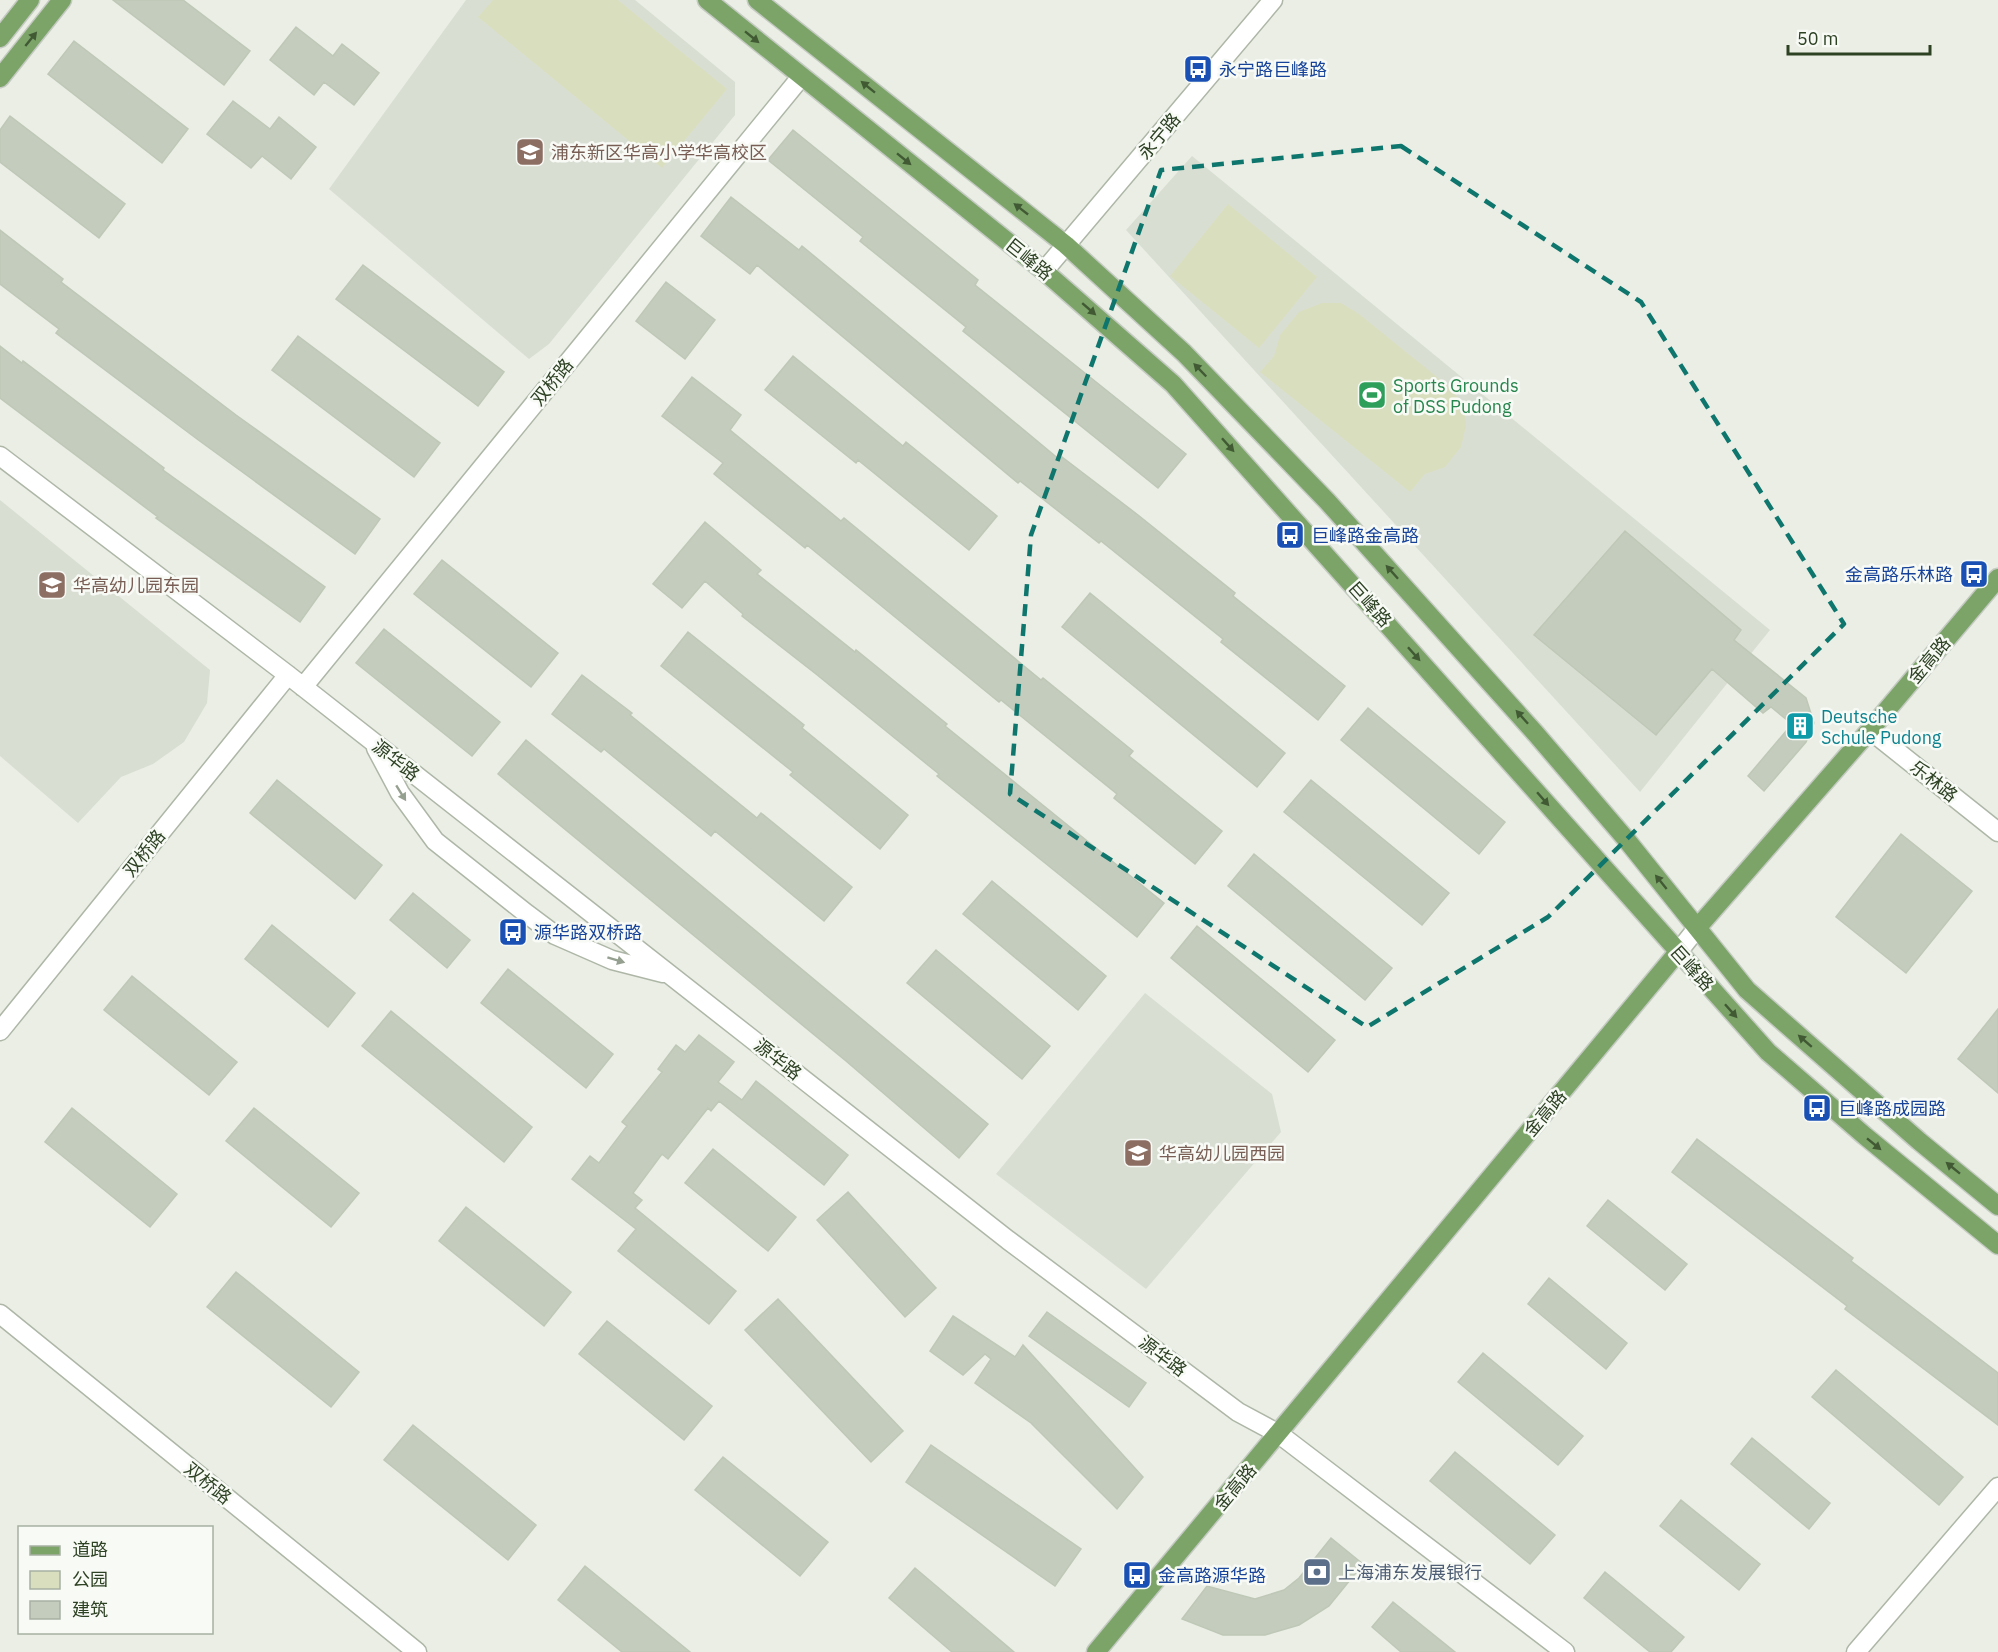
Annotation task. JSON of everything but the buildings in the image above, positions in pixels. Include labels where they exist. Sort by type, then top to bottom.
[{"type":"main road","points":[[0,38],[30,0]]},
{"type":"main road","points":[[0,78],[62,0]]},
{"type":"main road","name":"巨峰路","points":[[707,0],[1044,271],[1173,384],[1768,1052],[1865,1136],[1998,1245]]},
{"type":"main road","name":"巨峰路","points":[[757,0],[1066,245],[1184,353],[1327,501],[1536,734],[1626,838],[1747,990],[1919,1141],[1998,1206]]},
{"type":"main road","name":"金高路","points":[[1698,927],[1870,730],[1998,578]]},
{"type":"main road","name":"金高路","points":[[1096,1652],[1678,952]]},
{"type":"street","name":"永宁路","points":[[1044,271],[1273,0]]},
{"type":"street","name":"双桥路","points":[[303,687],[801,77]]},
{"type":"street","name":"源华路","points":[[0,456],[373,741],[1008,1240],[1238,1412],[1279,1434],[1564,1652]]},
{"type":"street","name":"双桥路","points":[[0,1031],[288,675]]},
{"type":"street","name":"乐林路","points":[[1870,730],[1998,832]]},
{"type":"street","points":[[373,741],[400,793],[435,841],[527,914],[555,935],[612,960],[670,974]]},
{"type":"street","name":"金高路","points":[[1678,952],[1698,927]]},
{"type":"street","name":"双桥路","points":[[0,1314],[417,1652]]},
{"type":"street","points":[[1856,1652],[1998,1487]]},
{"type":"highlighted area","points":[[1401,146],[1641,302],[1844,624],[1548,917],[1367,1027],[1010,794],[1031,535],[1161,170]]},
{"type":"shaded area","name":"浦东新区华高小学华高校区","points":[[466,0],[635,0],[735,82],[735,115],[549,344],[529,359],[329,189]]},
{"type":"shaded area","points":[[1192,156],[1770,630],[1640,792],[1126,230]]},
{"type":"shaded area","name":"华高幼儿园东园","points":[[0,500],[210,670],[207,703],[184,742],[153,764],[121,777],[78,823],[0,756]]},
{"type":"shaded area","name":"华高幼儿园西园","points":[[1145,993],[1272,1094],[1281,1132],[1146,1289],[996,1174]]},
{"type":"green space","points":[[493,0],[618,0],[727,89],[662,168],[478,17]]},
{"type":"green space","points":[[1228,204],[1317,277],[1259,348],[1170,276]]},
{"type":"green space","name":"Sports Grounds of DSS Pudong","points":[[1322,303],[1341,303],[1359,314],[1447,385],[1464,405],[1466,426],[1461,447],[1445,467],[1425,474],[1410,492],[1260,372],[1274,356],[1280,335],[1299,312]]},
{"type":"place","name":"永宁路巨峰路","points":[[1198,69]]},
{"type":"place","name":"浦东新区华高小学华高校区","points":[[530,152]]},
{"type":"place","name":"Sports Grounds of DSS Pudong","points":[[1372,395]]},
{"type":"place","name":"巨峰路金高路","points":[[1290,535]]},
{"type":"place","name":"金高路乐林路","points":[[1974,574]]},
{"type":"place","name":"华高幼儿园东园","points":[[52,585]]},
{"type":"place","name":"Deutsche Schule Pudong","points":[[1800,726]]},
{"type":"place","name":"源华路双桥路","points":[[513,932]]},
{"type":"place","name":"巨峰路成园路","points":[[1817,1108]]},
{"type":"place","name":"华高幼儿园西园","points":[[1138,1153]]},
{"type":"place","name":"上海浦东发展银行","points":[[1317,1572]]},
{"type":"place","name":"金高路源华路","points":[[1137,1575]]}]
